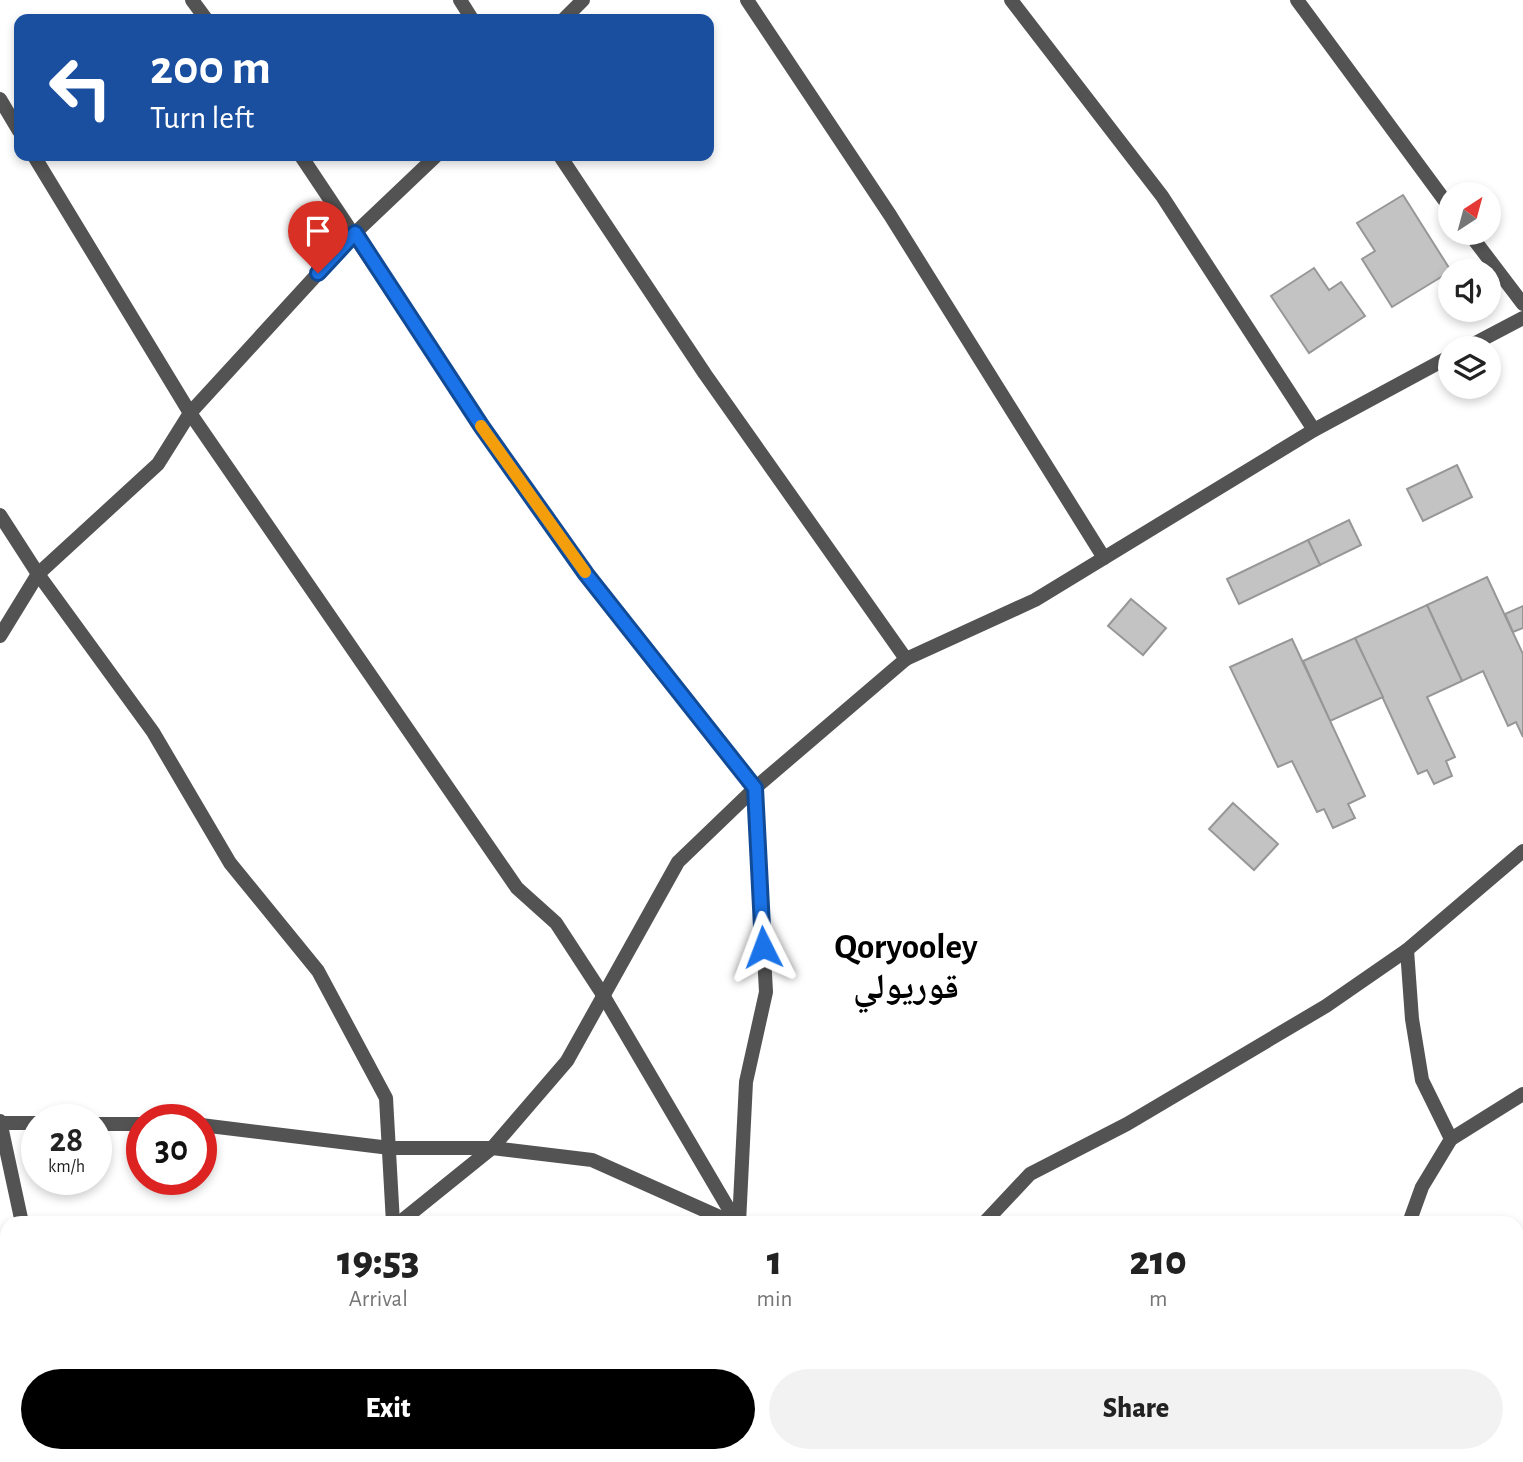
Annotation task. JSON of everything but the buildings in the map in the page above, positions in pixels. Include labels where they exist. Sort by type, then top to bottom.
[{"type":"street","points":[[569,14],[583,0]]},
{"type":"street","points":[[747,0],[890,215],[1104,558]]},
{"type":"street","points":[[1011,0],[1162,196],[1314,430]]},
{"type":"street","points":[[1297,0],[1438,191]]},
{"type":"street","points":[[0,99],[14,123]]},
{"type":"street","points":[[37,161],[190,413],[517,888],[556,923],[603,995],[733,1216]]},
{"type":"street","points":[[305,161],[482,427],[586,574],[755,788],[765,992],[746,1082],[737,1216]]},
{"type":"street","points":[[0,636],[38,574],[158,464],[190,413],[355,233],[431,161]]},
{"type":"street","points":[[563,161],[705,374],[906,659]]},
{"type":"street","points":[[1478,245],[1523,304]]},
{"type":"street","points":[[1489,336],[1523,318]]},
{"type":"street","points":[[408,1216],[492,1148],[567,1060],[678,862],[755,788],[906,659],[1035,600],[1314,430],[1438,363]]},
{"type":"street","points":[[0,515],[38,574],[153,732],[230,863],[318,971],[386,1098],[393,1216]]},
{"type":"street","points":[[991,1216],[1030,1174],[1127,1124],[1326,1006],[1407,950],[1523,851]]},
{"type":"street","points":[[1407,950],[1412,1019],[1423,1080],[1451,1139]]},
{"type":"street","points":[[1412,1216],[1422,1187],[1451,1139],[1523,1094]]},
{"type":"street","points":[[20,1216],[0,1122],[21,1123]]},
{"type":"street","points":[[217,1127],[390,1148],[492,1148],[592,1160],[721,1216]]},
{"type":"slow traffic","points":[[481,426],[585,572]]},
{"type":"district","name":"Qoryooley قوريولي","points":[[906,966]]},
{"type":"route","points":[[318,273],[355,233],[482,427],[586,574],[755,788],[763,947]]}]
